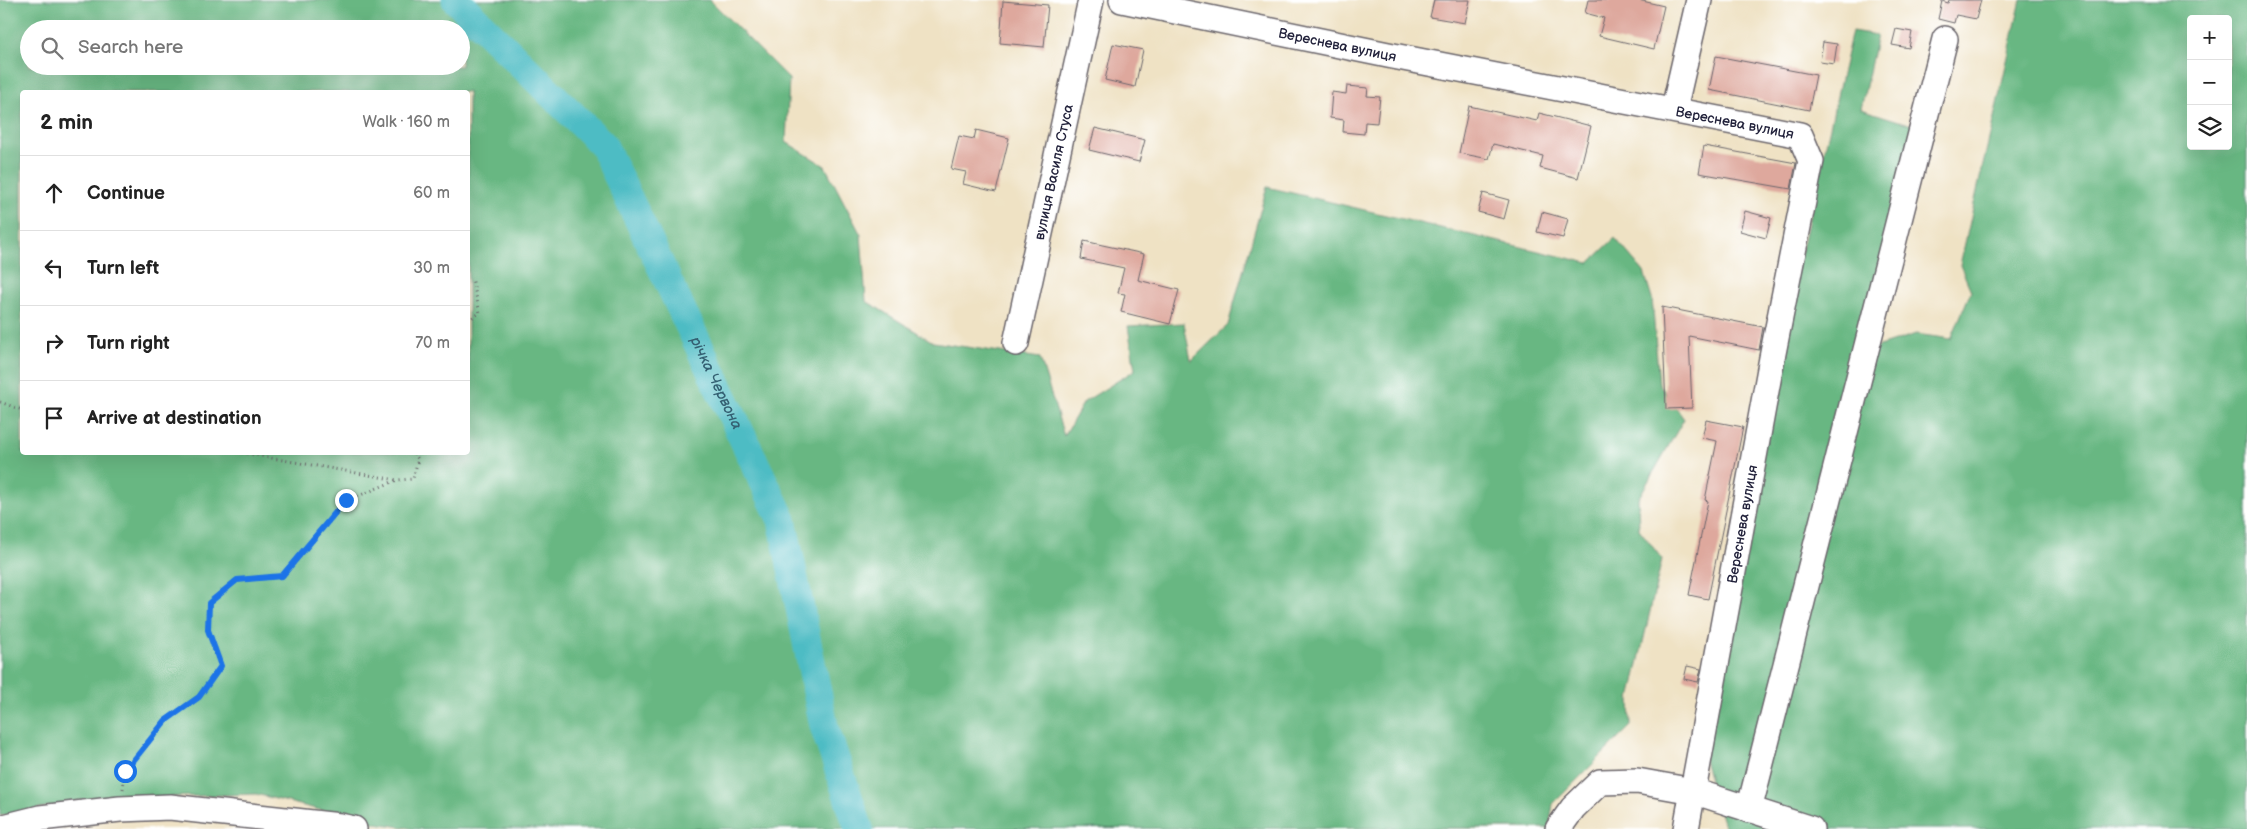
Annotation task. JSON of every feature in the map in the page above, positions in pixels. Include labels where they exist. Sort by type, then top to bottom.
[{"type":"street","name":"вулиця Василя Стуса","points":[[1016,343],[1090,0]]},
{"type":"street","name":"Вереснева вулиця","points":[[1122,0],[1388,55],[1674,109],[1800,135],[1812,161],[1772,358],[1686,829]]},
{"type":"street","points":[[1674,109],[1699,0]]},
{"type":"street","points":[[1750,810],[1945,39]]},
{"type":"street","points":[[1558,829],[1573,808],[1600,782],[1637,781],[1694,791],[1811,829]]},
{"type":"street","points":[[0,828],[40,818],[120,809],[170,807],[354,829]]},
{"type":"path","points":[[470,319],[480,313],[472,278]]},
{"type":"path","points":[[0,402],[20,409]]},
{"type":"path","points":[[254,455],[397,480],[412,479],[418,459],[416,455]]},
{"type":"path","points":[[120,809],[125,771],[165,721],[199,697],[221,666],[208,630],[209,603],[237,580],[282,576],[346,500],[397,480]]},
{"type":"green space","points":[[0,0],[710,0],[789,79],[786,142],[825,166],[861,235],[866,301],[933,342],[1040,358],[1064,436],[1084,402],[1135,370],[1128,326],[1184,323],[1191,361],[1228,325],[1267,187],[1589,263],[1615,238],[1644,272],[1652,298],[1659,384],[1684,419],[1638,499],[1639,529],[1662,559],[1630,699],[1631,726],[1553,804],[1549,828],[416,829],[368,822],[256,794],[82,800],[0,816]]},
{"type":"green space","points":[[2021,0],[2247,0],[2247,829],[1725,829],[1703,757],[1727,576],[1852,31],[1877,35],[1861,109],[1921,128],[1864,351],[1916,334],[1951,339],[1971,291],[1960,265]]},
{"type":"building","points":[[1434,0],[1470,0],[1465,23],[1430,17]]},
{"type":"building","points":[[1588,0],[1638,0],[1664,6],[1654,49],[1599,36],[1604,18],[1585,13]]},
{"type":"building","points":[[1949,0],[1981,0],[1976,19],[1956,15],[1954,23],[1938,19],[1942,1],[1948,3]]},
{"type":"building","points":[[1003,1],[1048,5],[1044,47],[1000,43]]},
{"type":"building","points":[[1896,29],[1912,32],[1909,48],[1892,45]]},
{"type":"building","points":[[1823,42],[1837,44],[1834,64],[1820,62]]},
{"type":"building","points":[[1113,44],[1143,50],[1135,87],[1105,80]]},
{"type":"building","points":[[1716,56],[1816,75],[1809,110],[1709,90]]},
{"type":"building","points":[[1347,86],[1368,88],[1367,96],[1380,97],[1377,123],[1365,122],[1364,134],[1343,132],[1344,120],[1330,118],[1332,92],[1346,94]]},
{"type":"building","points":[[1469,106],[1537,121],[1539,113],[1591,126],[1578,178],[1540,168],[1543,156],[1493,144],[1489,159],[1459,153]]},
{"type":"building","points":[[1095,128],[1145,140],[1139,162],[1089,150]]},
{"type":"building","points":[[976,130],[1009,138],[996,192],[963,184],[966,172],[951,169],[959,136],[974,139]]},
{"type":"building","points":[[1704,146],[1796,163],[1791,189],[1699,173]]},
{"type":"building","points":[[1483,193],[1509,200],[1504,219],[1478,212]]},
{"type":"building","points":[[1745,211],[1771,218],[1766,238],[1740,231]]},
{"type":"building","points":[[1542,212],[1568,219],[1563,238],[1537,232]]},
{"type":"building","points":[[1084,241],[1144,254],[1138,280],[1179,290],[1170,324],[1121,312],[1125,294],[1118,293],[1124,268],[1081,259]]},
{"type":"building","points":[[1662,307],[1763,327],[1759,350],[1689,336],[1692,408],[1666,409]]},
{"type":"building","points":[[1706,420],[1743,427],[1708,599],[1689,595],[1708,501],[1705,500],[1717,441],[1702,438]]},
{"type":"building","points":[[1687,666],[1701,669],[1698,682],[1684,679]]},
{"type":"waterway","name":"річка Червона","points":[[456,0],[603,145],[782,520],[824,726],[859,829]]},
{"type":"route","points":[[125,771],[165,721],[199,697],[221,666],[208,630],[209,603],[237,580],[282,576],[346,500]]}]
